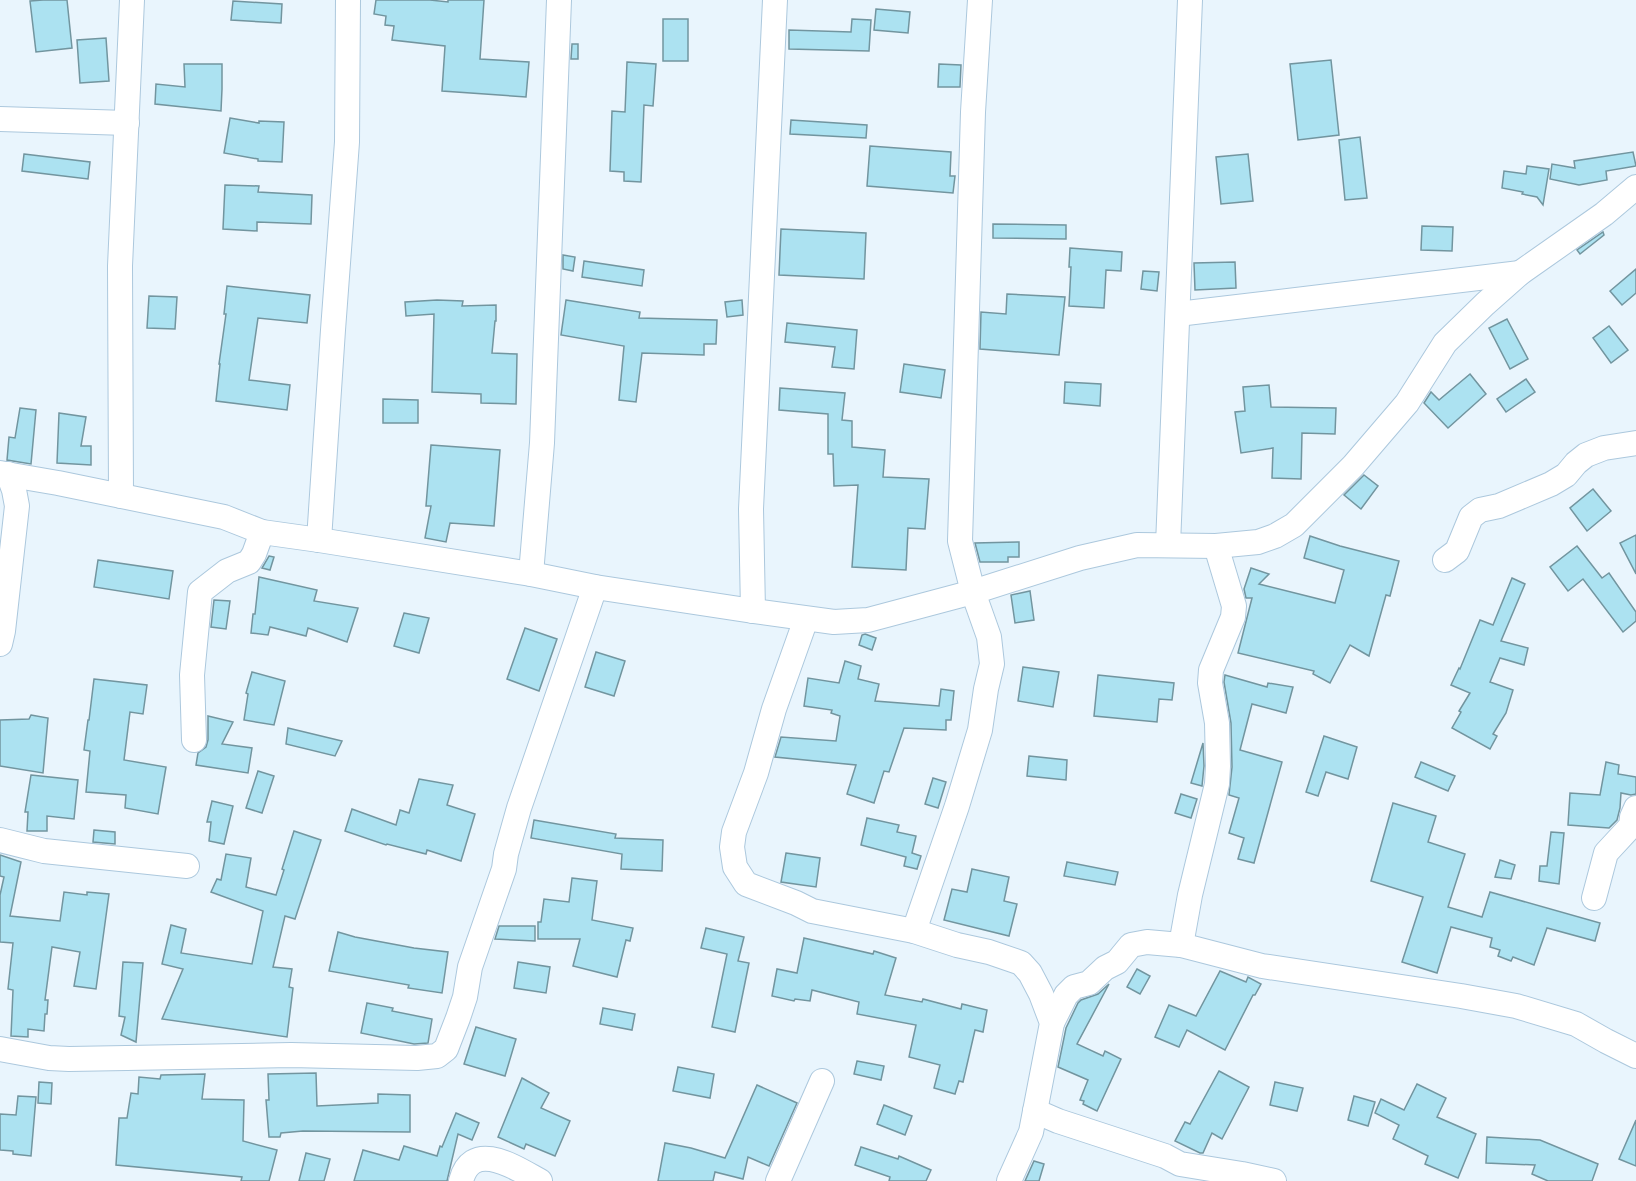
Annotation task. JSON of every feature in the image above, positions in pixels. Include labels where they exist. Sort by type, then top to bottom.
[{"type":"street","points":[[121,496],[120,266],[132,0]]},
{"type":"street","points":[[319,540],[347,142],[348,0]]},
{"type":"street","points":[[531,574],[542,443],[559,0]]},
{"type":"street","points":[[753,611],[751,509],[775,0]]},
{"type":"street","points":[[914,931],[957,806],[980,730],[992,664],[989,637],[973,592],[960,541],[973,112],[980,0]]},
{"type":"street","points":[[1168,545],[1190,0]]},
{"type":"street","points":[[0,119],[127,123]]},
{"type":"street","points":[[4,474],[224,517],[262,532],[806,619],[834,622],[868,620],[973,592],[1080,558],[1137,545],[1216,546],[1258,542],[1275,536],[1294,525],[1353,466],[1407,403],[1445,343],[1485,304],[1520,273],[1604,214],[1636,187]]},
{"type":"street","points":[[1178,314],[1520,273]]},
{"type":"street","points":[[1445,560],[1457,551],[1471,517],[1480,510],[1499,506],[1551,484],[1566,475],[1576,462],[1586,455],[1604,448],[1636,443]]},
{"type":"street","points":[[0,644],[17,506],[15,490],[4,474]]},
{"type":"street","points":[[194,740],[192,675],[200,592],[227,571],[249,562],[262,532]]},
{"type":"street","points":[[1181,945],[1190,895],[1217,784],[1217,723],[1210,683],[1211,670],[1233,617],[1234,606],[1216,546]]},
{"type":"street","points":[[0,1049],[49,1058],[69,1059],[291,1055],[417,1058],[437,1056],[446,1048],[458,1018],[465,997],[470,967],[504,869],[519,808],[595,587]]},
{"type":"street","points":[[806,619],[774,710],[756,773],[734,832],[732,847],[735,867],[746,884],[812,910],[914,931],[1021,963],[1030,973],[1041,994],[1052,1023]]},
{"type":"street","points":[[1594,898],[1606,853],[1631,826],[1636,808]]},
{"type":"street","points":[[0,840],[44,851],[187,866]]},
{"type":"street","points":[[1009,1181],[1031,1132],[1052,1023],[1066,995],[1074,987],[1089,983],[1117,962],[1131,945],[1147,942],[1181,945],[1262,966],[1516,1006],[1576,1024],[1636,1056]]},
{"type":"street","points":[[778,1181],[822,1081]]},
{"type":"street","points":[[1035,1110],[1165,1156],[1180,1164],[1274,1181]]},
{"type":"street","points":[[461,1181],[464,1170],[473,1160],[490,1158],[507,1163],[540,1181]]},
{"type":"building","points":[[67,0],[72,48],[36,52],[30,1]]},
{"type":"building","points":[[376,0],[448,2],[448,0],[484,0],[480,59],[529,62],[526,97],[442,91],[445,46],[392,40],[394,26],[385,25],[386,16],[374,14]]},
{"type":"building","points":[[233,1],[282,4],[281,23],[231,20]]},
{"type":"building","points":[[876,9],[910,12],[908,33],[874,30]]},
{"type":"building","points":[[663,19],[688,19],[688,61],[663,61]]},
{"type":"building","points":[[852,19],[871,20],[869,51],[789,49],[789,30],[851,32]]},
{"type":"building","points":[[106,38],[109,81],[80,83],[77,40]]},
{"type":"building","points":[[572,44],[578,44],[578,59],[571,59]]},
{"type":"building","points":[[1331,60],[1339,135],[1298,140],[1290,64]]},
{"type":"building","points":[[627,62],[656,64],[653,106],[644,105],[641,182],[624,181],[624,172],[610,171],[612,111],[625,112]]},
{"type":"building","points":[[184,64],[222,64],[221,111],[155,104],[156,84],[185,87]]},
{"type":"building","points":[[939,64],[961,65],[960,87],[938,87]]},
{"type":"building","points":[[230,118],[259,123],[259,121],[284,122],[282,162],[258,161],[258,159],[224,153]]},
{"type":"building","points":[[791,120],[867,125],[866,138],[790,134]]},
{"type":"building","points":[[1360,137],[1367,198],[1345,200],[1339,140]]},
{"type":"building","points":[[870,146],[951,152],[950,176],[955,176],[953,193],[867,186]]},
{"type":"building","points":[[1633,152],[1636,166],[1606,171],[1607,180],[1579,185],[1550,179],[1552,164],[1575,168],[1574,161]]},
{"type":"building","points":[[24,154],[90,162],[88,179],[22,171]]},
{"type":"building","points":[[1248,154],[1253,201],[1221,204],[1216,157]]},
{"type":"building","points":[[1527,166],[1549,169],[1543,205],[1537,197],[1502,188],[1504,171],[1526,174]]},
{"type":"building","points":[[225,185],[259,186],[258,192],[312,195],[311,224],[257,222],[257,231],[223,229]]},
{"type":"building","points":[[993,224],[1066,225],[1066,239],[993,238]]},
{"type":"building","points":[[1422,226],[1453,227],[1452,251],[1421,250]]},
{"type":"building","points":[[781,229],[866,233],[864,279],[779,275]]},
{"type":"building","points":[[1603,232],[1604,235],[1580,254],[1577,250]]},
{"type":"building","points":[[1070,248],[1122,252],[1121,271],[1106,270],[1104,308],[1069,306]]},
{"type":"building","points":[[563,255],[575,257],[573,271],[563,269]]},
{"type":"building","points":[[584,261],[644,270],[642,286],[582,277]]},
{"type":"building","points":[[1235,262],[1236,288],[1195,290],[1194,263]]},
{"type":"building","points":[[1636,269],[1636,293],[1622,305],[1610,291]]},
{"type":"building","points":[[1143,271],[1159,272],[1157,291],[1141,289]]},
{"type":"building","points":[[227,286],[310,295],[307,323],[258,318],[249,380],[290,385],[287,410],[216,401]]},
{"type":"building","points":[[1007,294],[1065,297],[1059,355],[980,349],[981,312],[1006,314]]},
{"type":"building","points":[[149,296],[177,297],[175,329],[147,328]]},
{"type":"building","points":[[566,300],[640,312],[639,318],[717,320],[716,344],[704,344],[704,355],[642,353],[636,402],[619,400],[624,346],[561,335]]},
{"type":"building","points":[[742,300],[743,315],[727,317],[725,302]]},
{"type":"building","points":[[463,301],[462,306],[496,305],[492,353],[517,354],[516,404],[481,403],[481,394],[432,392],[434,314],[406,316],[405,302]]},
{"type":"building","points":[[1507,319],[1528,359],[1510,369],[1489,328]]},
{"type":"building","points":[[787,323],[857,330],[854,369],[832,367],[835,347],[785,342]]},
{"type":"building","points":[[1609,326],[1628,350],[1611,363],[1593,338]]},
{"type":"building","points":[[904,364],[945,370],[941,398],[900,392]]},
{"type":"building","points":[[1470,374],[1486,394],[1448,428],[1424,403],[1431,392],[1439,400]]},
{"type":"building","points":[[1526,379],[1535,392],[1506,412],[1497,399]]},
{"type":"building","points":[[1065,382],[1101,384],[1100,406],[1064,403]]},
{"type":"building","points":[[1269,385],[1271,407],[1336,408],[1335,434],[1302,433],[1301,479],[1272,478],[1273,448],[1241,453],[1235,412],[1245,411],[1243,387]]},
{"type":"building","points":[[780,388],[845,393],[842,420],[852,421],[852,447],[885,450],[883,477],[929,479],[925,529],[908,528],[906,570],[852,567],[858,485],[834,486],[833,454],[828,454],[828,414],[779,410]]},
{"type":"building","points":[[383,399],[418,400],[418,423],[383,423]]},
{"type":"building","points":[[20,408],[36,410],[31,464],[7,460],[9,437],[15,438]]},
{"type":"building","points":[[59,413],[86,417],[81,446],[91,446],[91,465],[57,463]]},
{"type":"building","points":[[431,445],[500,450],[494,526],[450,523],[446,542],[425,538],[431,506],[426,506]]},
{"type":"building","points":[[1364,475],[1378,486],[1361,509],[1344,495]]},
{"type":"building","points":[[1593,489],[1611,511],[1587,531],[1570,508]]},
{"type":"building","points":[[1636,535],[1636,574],[1620,543]]},
{"type":"building","points":[[1310,536],[1399,561],[1390,596],[1386,595],[1369,656],[1350,645],[1330,683],[1313,674],[1314,671],[1238,653],[1252,598],[1246,598],[1244,589],[1251,568],[1269,574],[1259,584],[1335,603],[1344,570],[1304,558]]},
{"type":"building","points":[[1019,542],[1019,557],[1008,557],[1008,562],[980,562],[975,543]]},
{"type":"building","points":[[1577,546],[1602,578],[1609,573],[1636,612],[1636,621],[1623,632],[1583,579],[1568,591],[1550,567]]},
{"type":"building","points":[[269,556],[274,557],[270,570],[262,568]]},
{"type":"building","points":[[98,560],[173,571],[169,599],[94,587]]},
{"type":"building","points":[[259,577],[317,590],[314,601],[358,608],[347,642],[308,628],[306,636],[270,627],[268,635],[251,633]]},
{"type":"building","points":[[1512,578],[1525,584],[1501,641],[1528,648],[1524,665],[1500,658],[1490,682],[1513,690],[1506,713],[1493,734],[1497,736],[1490,749],[1452,728],[1470,693],[1451,685],[1480,620],[1493,625]]},
{"type":"building","points":[[1030,591],[1034,620],[1015,623],[1011,595]]},
{"type":"building","points":[[214,600],[230,601],[226,629],[211,627]]},
{"type":"building","points":[[404,613],[429,618],[419,653],[394,646]]},
{"type":"building","points":[[525,628],[557,639],[539,691],[507,679]]},
{"type":"building","points":[[862,635],[876,638],[872,650],[859,645]]},
{"type":"building","points":[[596,652],[625,661],[614,696],[585,687]]},
{"type":"building","points":[[845,661],[861,666],[858,679],[879,684],[875,701],[939,706],[941,689],[954,691],[951,720],[946,720],[946,730],[904,728],[889,772],[884,771],[874,803],[847,794],[856,765],[775,757],[781,737],[836,741],[840,716],[831,713],[832,710],[804,706],[808,678],[839,683]]},
{"type":"building","points":[[1023,667],[1059,672],[1053,707],[1018,701]]},
{"type":"building","points":[[252,672],[285,681],[274,725],[244,720],[248,694],[246,693]]},
{"type":"building","points":[[1098,675],[1174,683],[1172,700],[1159,699],[1157,722],[1094,716]]},
{"type":"building","points":[[1225,675],[1267,687],[1268,683],[1293,687],[1286,713],[1252,704],[1240,750],[1282,762],[1254,863],[1238,859],[1244,838],[1229,833],[1239,798],[1229,795],[1232,767],[1231,723],[1224,682]]},
{"type":"building","points":[[94,679],[147,685],[143,714],[130,712],[124,760],[166,767],[158,814],[125,808],[126,795],[86,792],[90,751],[84,750]]},
{"type":"building","points":[[31,715],[48,718],[43,773],[0,766],[0,720],[29,719]]},
{"type":"building","points":[[208,716],[233,722],[222,744],[252,748],[248,773],[196,765],[198,753],[206,747],[208,740]]},
{"type":"building","points":[[288,728],[342,741],[335,756],[286,744]]},
{"type":"building","points":[[1324,736],[1357,747],[1348,779],[1326,772],[1318,796],[1306,792]]},
{"type":"building","points":[[1203,743],[1204,766],[1202,786],[1191,783]]},
{"type":"building","points":[[1029,756],[1067,760],[1066,780],[1027,776]]},
{"type":"building","points":[[1421,762],[1455,776],[1448,791],[1415,777]]},
{"type":"building","points":[[1606,762],[1619,765],[1618,774],[1636,777],[1636,794],[1621,793],[1617,820],[1609,828],[1568,825],[1570,793],[1600,795]]},
{"type":"building","points":[[258,771],[274,776],[262,813],[246,808]]},
{"type":"building","points":[[31,775],[78,780],[74,819],[47,816],[47,831],[27,831],[28,812],[25,812]]},
{"type":"building","points":[[933,778],[946,782],[938,808],[925,804]]},
{"type":"building","points":[[419,779],[453,785],[447,805],[475,814],[461,861],[427,850],[426,854],[386,845],[345,831],[352,809],[396,825],[400,810],[409,813]]},
{"type":"building","points":[[1181,794],[1197,799],[1191,818],[1175,813]]},
{"type":"building","points":[[212,801],[233,806],[224,844],[209,841],[211,822],[207,822]]},
{"type":"building","points":[[1393,803],[1436,816],[1428,842],[1465,854],[1448,907],[1482,917],[1490,892],[1600,923],[1595,941],[1547,928],[1534,965],[1513,957],[1511,961],[1498,956],[1500,950],[1490,947],[1492,938],[1451,927],[1437,973],[1402,962],[1423,897],[1371,881]]},
{"type":"building","points":[[867,818],[899,825],[897,832],[916,836],[912,853],[921,856],[917,869],[904,866],[906,857],[861,845]]},
{"type":"building","points":[[534,820],[616,834],[615,838],[663,840],[662,871],[621,869],[622,854],[531,838]]},
{"type":"building","points":[[94,830],[115,832],[115,844],[93,842]]},
{"type":"building","points":[[294,831],[321,840],[295,919],[285,916],[273,967],[292,969],[289,987],[293,988],[287,1037],[162,1019],[183,969],[162,964],[171,925],[186,929],[181,953],[252,964],[263,911],[211,892],[217,879],[221,880],[226,854],[251,858],[246,887],[276,895]]},
{"type":"building","points":[[1551,832],[1564,833],[1559,884],[1539,881],[1540,866],[1547,866]]},
{"type":"building","points":[[786,853],[820,858],[816,887],[781,882]]},
{"type":"building","points":[[0,855],[21,862],[10,916],[60,921],[64,892],[87,895],[87,892],[109,894],[96,989],[74,986],[80,952],[52,947],[45,1000],[48,1000],[44,1031],[28,1029],[28,1037],[11,1036],[13,990],[8,989],[13,943],[0,942],[0,895],[4,877],[0,876]]},
{"type":"building","points":[[1500,860],[1515,865],[1511,879],[1495,877]]},
{"type":"building","points":[[1067,862],[1118,872],[1115,885],[1064,876]]},
{"type":"building","points":[[972,869],[1009,877],[1004,901],[1017,904],[1009,936],[944,920],[952,889],[967,892]]},
{"type":"building","points":[[572,878],[597,881],[592,920],[633,928],[630,941],[626,940],[617,977],[573,966],[580,939],[538,939],[538,922],[541,922],[544,899],[569,902]]},
{"type":"building","points":[[499,926],[535,926],[535,941],[495,939]]},
{"type":"building","points":[[706,928],[744,937],[738,961],[749,963],[735,1032],[712,1027],[727,954],[701,948]]},
{"type":"building","points":[[338,932],[414,948],[448,952],[442,993],[329,971]]},
{"type":"building","points":[[804,938],[873,954],[874,951],[896,958],[885,995],[922,1002],[923,999],[961,1009],[962,1004],[987,1010],[983,1032],[975,1030],[963,1082],[959,1081],[955,1094],[934,1088],[940,1065],[909,1057],[916,1025],[857,1014],[859,1002],[812,990],[810,1001],[795,999],[794,1001],[772,996],[777,969],[797,973]]},
{"type":"building","points":[[123,962],[143,963],[136,1042],[121,1035],[125,1017],[119,1016]]},
{"type":"building","points":[[518,962],[550,967],[546,993],[514,988]]},
{"type":"building","points":[[1137,969],[1150,976],[1140,994],[1127,987]]},
{"type":"building","points":[[1220,971],[1246,982],[1248,977],[1261,984],[1225,1050],[1187,1030],[1179,1047],[1155,1037],[1169,1005],[1196,1016]]},
{"type":"building","points":[[1109,984],[1077,1044],[1103,1056],[1105,1051],[1121,1059],[1097,1111],[1080,1100],[1088,1080],[1058,1067],[1066,1028],[1078,1003],[1098,994]]},
{"type":"building","points":[[367,1003],[432,1019],[428,1043],[414,1044],[361,1033]]},
{"type":"building","points":[[603,1008],[635,1014],[632,1030],[600,1024]]},
{"type":"building","points":[[476,1027],[516,1039],[505,1076],[464,1064]]},
{"type":"building","points":[[857,1061],[884,1066],[881,1080],[854,1074]]},
{"type":"building","points":[[678,1067],[714,1074],[710,1098],[673,1091]]},
{"type":"building","points":[[1219,1071],[1249,1087],[1222,1139],[1212,1133],[1203,1153],[1200,1153],[1175,1141],[1185,1122],[1190,1124]]},
{"type":"building","points":[[316,1073],[317,1106],[378,1103],[378,1094],[410,1095],[410,1132],[303,1131],[281,1133],[280,1137],[269,1137],[266,1100],[269,1100],[268,1074]]},
{"type":"building","points":[[205,1074],[202,1099],[244,1100],[243,1141],[277,1150],[269,1181],[241,1181],[242,1177],[116,1165],[119,1118],[127,1118],[131,1093],[138,1094],[139,1077],[160,1079],[161,1075]]},
{"type":"building","points":[[522,1078],[549,1093],[541,1108],[570,1121],[555,1156],[526,1144],[524,1149],[498,1137]]},
{"type":"building","points":[[39,1082],[52,1083],[51,1104],[38,1103]]},
{"type":"building","points":[[1275,1082],[1303,1088],[1297,1111],[1270,1105]]},
{"type":"building","points":[[1417,1084],[1446,1098],[1437,1117],[1476,1134],[1458,1178],[1425,1164],[1428,1156],[1393,1139],[1399,1125],[1375,1113],[1381,1099],[1404,1110]]},
{"type":"building","points":[[757,1085],[797,1103],[769,1166],[748,1157],[743,1179],[715,1172],[713,1181],[658,1181],[665,1143],[725,1158]]},
{"type":"building","points":[[18,1096],[36,1097],[31,1156],[0,1150],[0,1114],[16,1115]]},
{"type":"building","points":[[1354,1096],[1375,1102],[1368,1126],[1348,1120]]},
{"type":"building","points":[[884,1105],[912,1116],[905,1135],[877,1124]]},
{"type":"building","points":[[456,1113],[479,1123],[472,1140],[458,1134],[447,1181],[354,1181],[363,1150],[399,1160],[404,1146],[437,1156]]},
{"type":"building","points":[[1636,1120],[1636,1166],[1619,1159]]},
{"type":"building","points":[[1487,1137],[1540,1140],[1598,1164],[1592,1181],[1548,1181],[1532,1174],[1535,1165],[1486,1163]]},
{"type":"building","points":[[861,1147],[898,1159],[899,1156],[931,1170],[926,1181],[889,1181],[890,1177],[855,1165]]},
{"type":"building","points":[[306,1153],[330,1159],[324,1181],[299,1181]]},
{"type":"building","points":[[1034,1161],[1044,1164],[1039,1181],[1025,1181]]}]
